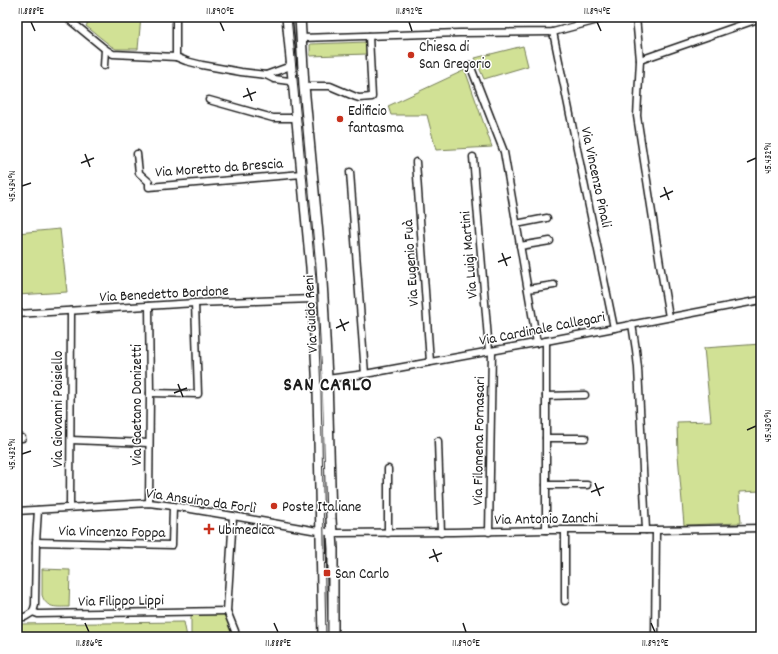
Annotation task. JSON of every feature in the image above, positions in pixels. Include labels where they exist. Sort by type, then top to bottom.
[{"type":"street","points":[[66,17],[113,54],[176,57],[202,65],[266,75],[289,81],[293,86]]},
{"type":"street","points":[[176,17],[176,57]]},
{"type":"street","name":"Via Guido Reni","points":[[287,17],[313,299],[318,390],[323,637]]},
{"type":"street","name":"Via Guido Reni","points":[[300,17],[304,86],[321,268],[327,379],[333,549],[333,637]]},
{"type":"street","points":[[301,38],[460,33],[553,32],[609,17]]},
{"type":"street","points":[[636,17],[640,60],[637,116],[669,317]]},
{"type":"street","points":[[640,60],[761,18]]},
{"type":"street","name":"Via Vincenzo Pinali","points":[[553,32],[614,328]]},
{"type":"street","points":[[304,86],[330,86],[359,98],[372,97],[369,36]]},
{"type":"street","points":[[104,66],[105,49]]},
{"type":"street","points":[[266,75],[288,67],[291,62]]},
{"type":"street","points":[[470,65],[504,152],[537,343]]},
{"type":"street","points":[[209,100],[273,118],[296,118]]},
{"type":"street","name":"Via Moretto da Brescia","points":[[137,154],[139,173],[149,182],[149,187],[302,174]]},
{"type":"street","name":"Via Luigi Martini","points":[[473,157],[490,351]]},
{"type":"street","name":"Via Eugenio Fuà","points":[[416,162],[430,362]]},
{"type":"street","points":[[350,172],[365,374]]},
{"type":"street","points":[[516,224],[547,218]]},
{"type":"street","points":[[520,246],[550,241]]},
{"type":"street","points":[[528,289],[554,284]]},
{"type":"street","name":"Via Benedetto Bordone","points":[[17,314],[195,303],[313,299]]},
{"type":"street","name":"Via Cardinale Callegari","points":[[327,379],[365,374],[537,343],[761,300]]},
{"type":"street","points":[[150,393],[198,394],[195,303]]},
{"type":"street","name":"Via Gaetano Donizetti","points":[[149,306],[149,503]]},
{"type":"street","name":"Via Giovanni Paisiello","points":[[70,507],[71,311]]},
{"type":"street","points":[[632,324],[637,362],[646,530]]},
{"type":"street","points":[[546,341],[546,530]]},
{"type":"street","name":"Via Filomena Fornasari","points":[[489,532],[490,351]]},
{"type":"street","points":[[546,396],[585,395]]},
{"type":"street","points":[[546,438],[585,438]]},
{"type":"street","points":[[71,440],[149,442]]},
{"type":"street","points":[[438,441],[441,532]]},
{"type":"street","points":[[388,469],[388,533]]},
{"type":"street","points":[[546,485],[587,485]]},
{"type":"street","name":"Via Ansuino da Forlì","points":[[17,511],[149,503],[332,533]]},
{"type":"street","name":"Via Vincenzo Foppa","points":[[36,542],[172,545],[173,506]]},
{"type":"street","points":[[33,612],[35,605],[38,510]]},
{"type":"street","points":[[233,516],[227,611],[235,631],[235,637]]},
{"type":"street","name":"Via Antonio Zanchi","points":[[332,533],[761,528]]},
{"type":"street","points":[[565,530],[566,602]]},
{"type":"street","points":[[655,637],[656,530]]},
{"type":"street","name":"Via Filippo Lippi","points":[[17,617],[25,617],[33,612],[38,614],[227,611]]},
{"type":"shaded area","points":[[484,634],[534,634],[534,637],[484,637]]},
{"type":"green space","points":[[89,17],[141,17],[138,49],[116,49],[111,46],[86,26],[90,19]]},
{"type":"green space","points":[[367,42],[367,54],[310,56],[310,44]]},
{"type":"green space","points":[[523,46],[528,66],[484,79],[475,58]]},
{"type":"green space","points":[[465,70],[492,147],[436,150],[427,115],[391,115],[388,106]]},
{"type":"green space","points":[[60,229],[67,292],[17,295],[17,233]]},
{"type":"green space","points":[[761,344],[761,491],[739,492],[741,523],[684,525],[678,455],[677,422],[711,421],[704,348]]},
{"type":"green space","points":[[42,569],[70,570],[69,607],[52,606],[46,603],[42,595]]},
{"type":"green space","points":[[225,614],[232,630],[232,637],[191,637],[191,615]]},
{"type":"green space","points":[[184,622],[187,637],[17,637],[17,624]]},
{"type":"tram line","points":[[291,17],[316,279],[321,392],[326,637]]},
{"type":"place","name":"Chiesa di San Gregorio","points":[[411,55]]},
{"type":"place","name":"Edificio fantasma","points":[[340,119]]},
{"type":"place","name":"Poste Italiane","points":[[274,506]]},
{"type":"place","name":"Ubimedica","points":[[209,529]]},
{"type":"place","name":"San Carlo","points":[[327,573]]},
{"type":"district","name":"SAN CARLO","points":[[328,383]]}]
